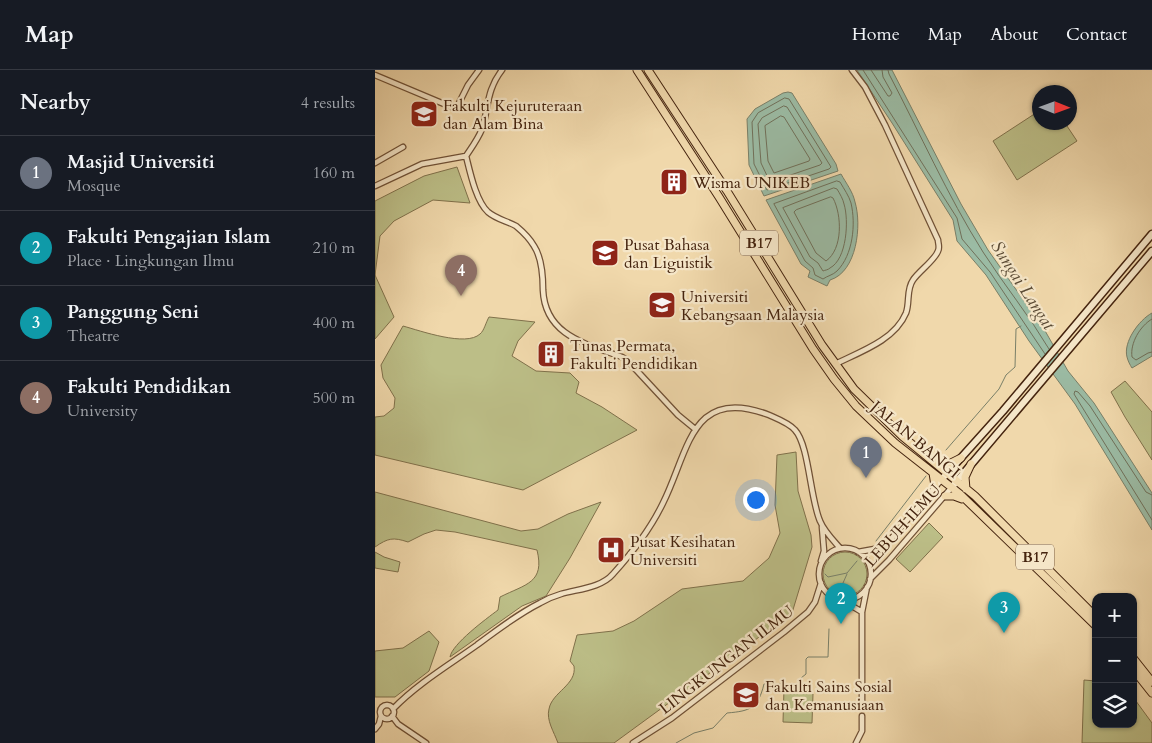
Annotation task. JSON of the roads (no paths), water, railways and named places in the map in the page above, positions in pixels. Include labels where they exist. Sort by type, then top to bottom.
[{"type":"main road","name":"JALAN BANGI","points":[[637,70],[813,349],[834,379],[857,406],[895,442],[933,472],[945,476]]},
{"type":"main road","name":"JALAN BANGI","points":[[648,70],[727,191],[822,345],[854,389],[902,436],[935,463],[945,476],[955,484],[966,489],[1092,613]]},
{"type":"main road","points":[[945,476],[1003,411],[1152,234]]},
{"type":"main road","points":[[955,484],[1152,251]]},
{"type":"main road","points":[[935,463],[949,464],[961,458]]},
{"type":"main road","points":[[966,489],[965,477],[971,464]]},
{"type":"main road","points":[[933,472],[935,486]]},
{"type":"main road","name":"JALAN BANGI","points":[[955,484],[965,500],[1092,622]]},
{"type":"main road","points":[[945,496],[954,496],[965,500]]},
{"type":"main road","points":[[1137,663],[1152,682]]},
{"type":"main road","points":[[1137,674],[1152,693]]},
{"type":"street","points":[[375,75],[457,109],[468,85],[479,70]]},
{"type":"street","points":[[375,186],[423,164],[466,156],[483,127],[487,100],[496,78],[502,70]]},
{"type":"street","points":[[835,364],[864,350],[895,329],[905,316],[908,308],[909,285],[918,272],[938,252],[939,246],[938,240],[885,124],[865,87],[852,70]]},
{"type":"street","points":[[375,163],[403,147]]},
{"type":"street","points":[[466,156],[483,206],[489,213],[515,226],[536,248],[541,263],[546,306],[553,322],[575,339],[627,360],[678,415],[695,428]]},
{"type":"street","points":[[426,743],[398,724],[392,716],[393,709],[414,690],[532,607],[557,595],[601,583],[612,575],[653,522],[664,502],[695,428],[710,414],[723,409],[736,407],[771,416],[795,430],[801,439],[804,449],[812,493],[822,525],[823,551],[819,571],[821,583],[828,593],[862,612]]},
{"type":"street","name":"LEBUH ILMU","points":[[858,552],[885,546],[945,476]]},
{"type":"street","name":"LEBUH ILMU","points":[[869,582],[955,484]]},
{"type":"street","points":[[822,525],[840,548]]},
{"type":"street","points":[[821,565],[826,556],[840,548],[849,548],[863,556],[869,567],[869,582],[862,612],[862,703]]},
{"type":"street","points":[[839,599],[845,600],[859,595],[869,582]]},
{"type":"street","name":"LINGKUNGAN ILMU","points":[[633,743],[672,718],[808,612],[815,602],[821,583]]},
{"type":"street","points":[[375,729],[379,724],[381,716],[378,708],[385,705],[393,709]]},
{"type":"street","points":[[381,716],[386,719],[392,716]]},
{"type":"street","points":[[856,743],[861,731],[862,716]]},
{"type":"water","points":[[857,70],[892,70],[961,204],[988,250],[1044,329],[1068,371],[1094,403],[1152,493],[1152,530],[1075,404],[1029,341],[986,275],[957,241],[953,220]]},
{"type":"water","points":[[788,92],[792,93],[836,164],[838,171],[764,196],[749,165],[747,119],[755,109]]},
{"type":"water","points":[[841,174],[854,198],[858,223],[857,235],[852,258],[846,268],[830,280],[827,286],[808,277],[810,271],[801,264],[766,200]]},
{"type":"water","points":[[1152,313],[1152,356],[1132,368],[1127,358],[1127,345],[1137,326]]},
{"type":"waterway","points":[[946,450],[999,389],[1006,375],[1015,367],[1016,329],[1021,326]]},
{"type":"waterway","points":[[876,541],[926,476]]},
{"type":"waterway","points":[[825,574],[828,577],[847,573],[857,561]]},
{"type":"waterway","points":[[839,592],[847,574]]},
{"type":"waterway","points":[[676,743],[694,733],[713,728],[727,713],[742,711],[752,707],[759,698],[764,684],[801,684],[801,678],[806,674],[806,659],[808,657],[828,657],[829,629]]},
{"type":"tunnel","points":[[862,703],[862,716]]},
{"type":"place","name":"Fakulti Kejuruteraan dan Alam Bina","points":[[424,114]]},
{"type":"place","name":"Wisma UNIKEB","points":[[674,182]]},
{"type":"place","name":"Pusat Bahasa dan Liguistik","points":[[605,253]]},
{"type":"place","name":"Fakulti Pendidikan","points":[[461,296]]},
{"type":"place","name":"Universiti Kebangsaan Malaysia","points":[[662,305]]},
{"type":"place","name":"Tunas Permata, Fakulti Pendidikan","points":[[551,354]]},
{"type":"place","name":"Masjid Universiti","points":[[866,478]]},
{"type":"place","name":"Pusat Kesihatan Universiti","points":[[611,550]]},
{"type":"place","name":"Fakulti Pengajian Islam","points":[[841,624]]},
{"type":"place","name":"Panggung Seni","points":[[1004,633]]},
{"type":"place","name":"Fakulti Sains Sosial dan Kemanusiaan","points":[[746,695]]},
{"type":"water label","name":"Sungai Langat","points":[[1023,285]]}]
